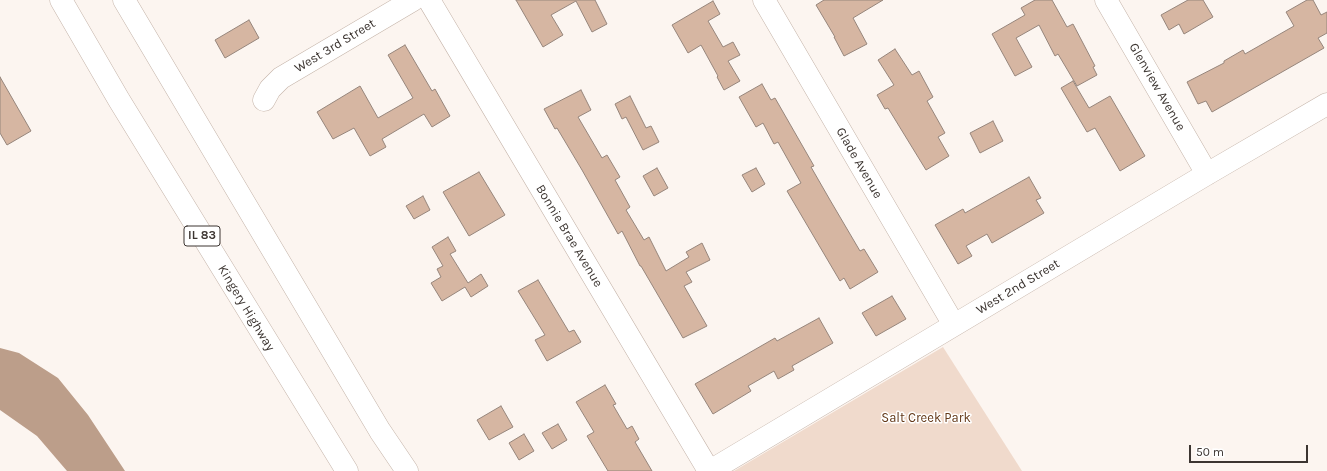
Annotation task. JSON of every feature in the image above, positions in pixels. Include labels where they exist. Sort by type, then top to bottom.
[{"type":"main road","name":"Kingery Highway","points":[[61,0],[137,130],[347,471]]},
{"type":"main road","points":[[124,0],[380,431],[407,471]]},
{"type":"main road","name":"West 3rd Street","points":[[264,100],[270,89],[282,78],[413,0]]},
{"type":"main road","name":"Bonnie Brae Avenue","points":[[429,0],[710,471]]},
{"type":"main road","name":"Glade Avenue","points":[[764,0],[954,325]]},
{"type":"main road","name":"Glenview Avenue","points":[[1106,0],[1207,174]]},
{"type":"main road","name":"West 2nd Street","points":[[710,471],[1327,104]]},
{"type":"green space","name":"Salt Creek Park","points":[[943,347],[1022,471],[734,471]]},
{"type":"shaded area","points":[[0,348],[19,353],[58,378],[88,415],[125,471],[67,471],[37,436],[0,410]]},
{"type":"building","points":[[516,0],[595,0],[607,24],[592,32],[576,1],[551,15],[563,35],[543,47]]},
{"type":"building","points":[[824,0],[883,0],[853,18],[867,44],[844,56],[835,37],[816,5]]},
{"type":"building","points":[[1035,0],[1052,0],[1067,27],[1073,24],[1095,66],[1093,67],[1097,75],[1077,86],[1058,54],[1055,56],[1039,25],[1016,38],[1032,67],[1015,76],[992,34],[1025,15],[1021,8]]},
{"type":"building","points":[[1188,0],[1203,0],[1213,17],[1184,34],[1179,24],[1169,30],[1161,15]]},
{"type":"building","points":[[1307,0],[1313,0],[1321,15],[1327,12],[1327,33],[1318,38],[1324,48],[1212,112],[1206,101],[1198,104],[1187,82],[1224,63],[1224,61],[1243,50],[1245,54],[1294,26],[1286,12]]},
{"type":"building","points":[[713,1],[720,14],[708,21],[723,47],[733,42],[740,55],[728,61],[740,81],[724,90],[701,45],[688,53],[672,25]]},
{"type":"building","points":[[249,20],[259,38],[225,58],[215,40]]},
{"type":"building","points":[[405,45],[432,91],[435,89],[450,116],[432,127],[424,114],[382,139],[386,147],[370,156],[354,128],[333,139],[317,112],[360,86],[378,118],[413,98],[388,55]]},
{"type":"building","points":[[895,49],[912,75],[919,71],[933,97],[927,101],[945,133],[938,137],[949,156],[926,170],[888,108],[885,109],[877,95],[894,85],[878,60]]},
{"type":"building","points":[[0,77],[31,131],[7,145],[0,133]]},
{"type":"building","points":[[1073,81],[1089,108],[1110,96],[1145,156],[1120,171],[1095,128],[1087,132],[1061,88]]},
{"type":"building","points":[[762,84],[771,100],[775,98],[814,166],[811,167],[860,251],[864,249],[878,272],[850,289],[844,278],[840,281],[787,191],[801,183],[778,142],[774,144],[763,123],[756,127],[739,97]]},
{"type":"building","points":[[581,90],[591,110],[578,117],[602,158],[607,155],[620,177],[615,180],[630,207],[626,210],[644,240],[649,237],[666,271],[689,257],[686,252],[702,243],[710,260],[686,272],[692,282],[684,286],[707,326],[683,338],[640,266],[622,231],[618,234],[582,170],[557,128],[555,129],[544,109]]},
{"type":"building","points":[[630,96],[646,128],[651,126],[659,142],[643,150],[626,117],[622,119],[615,104]]},
{"type":"building","points":[[993,121],[1003,141],[980,153],[970,133]]},
{"type":"building","points":[[657,168],[668,188],[654,196],[643,176]]},
{"type":"building","points":[[756,168],[765,184],[752,192],[742,175]]},
{"type":"building","points":[[479,172],[505,215],[469,236],[443,192]]},
{"type":"building","points":[[1029,177],[1041,198],[1036,200],[1044,213],[992,243],[987,234],[966,246],[972,256],[958,264],[935,225],[963,209],[965,213]]},
{"type":"building","points":[[423,196],[430,210],[414,219],[406,206]]},
{"type":"building","points":[[448,237],[456,251],[450,254],[468,283],[481,274],[488,286],[471,297],[465,287],[442,301],[431,283],[441,277],[437,269],[443,266],[432,247]]},
{"type":"building","points":[[538,280],[569,332],[574,330],[581,342],[547,361],[535,340],[545,335],[518,291]]},
{"type":"building","points":[[892,296],[906,319],[876,336],[862,313]]},
{"type":"building","points":[[819,318],[833,343],[792,366],[794,370],[778,379],[774,371],[748,386],[751,391],[713,414],[695,384],[775,338],[777,341]]},
{"type":"building","points":[[605,385],[616,404],[613,405],[627,429],[632,426],[639,439],[635,442],[652,471],[608,471],[587,436],[594,432],[576,402]]},
{"type":"building","points":[[501,406],[513,427],[489,440],[477,420]]},
{"type":"building","points":[[558,424],[567,440],[552,449],[542,433]]},
{"type":"building","points":[[524,434],[534,451],[519,460],[509,443]]}]
